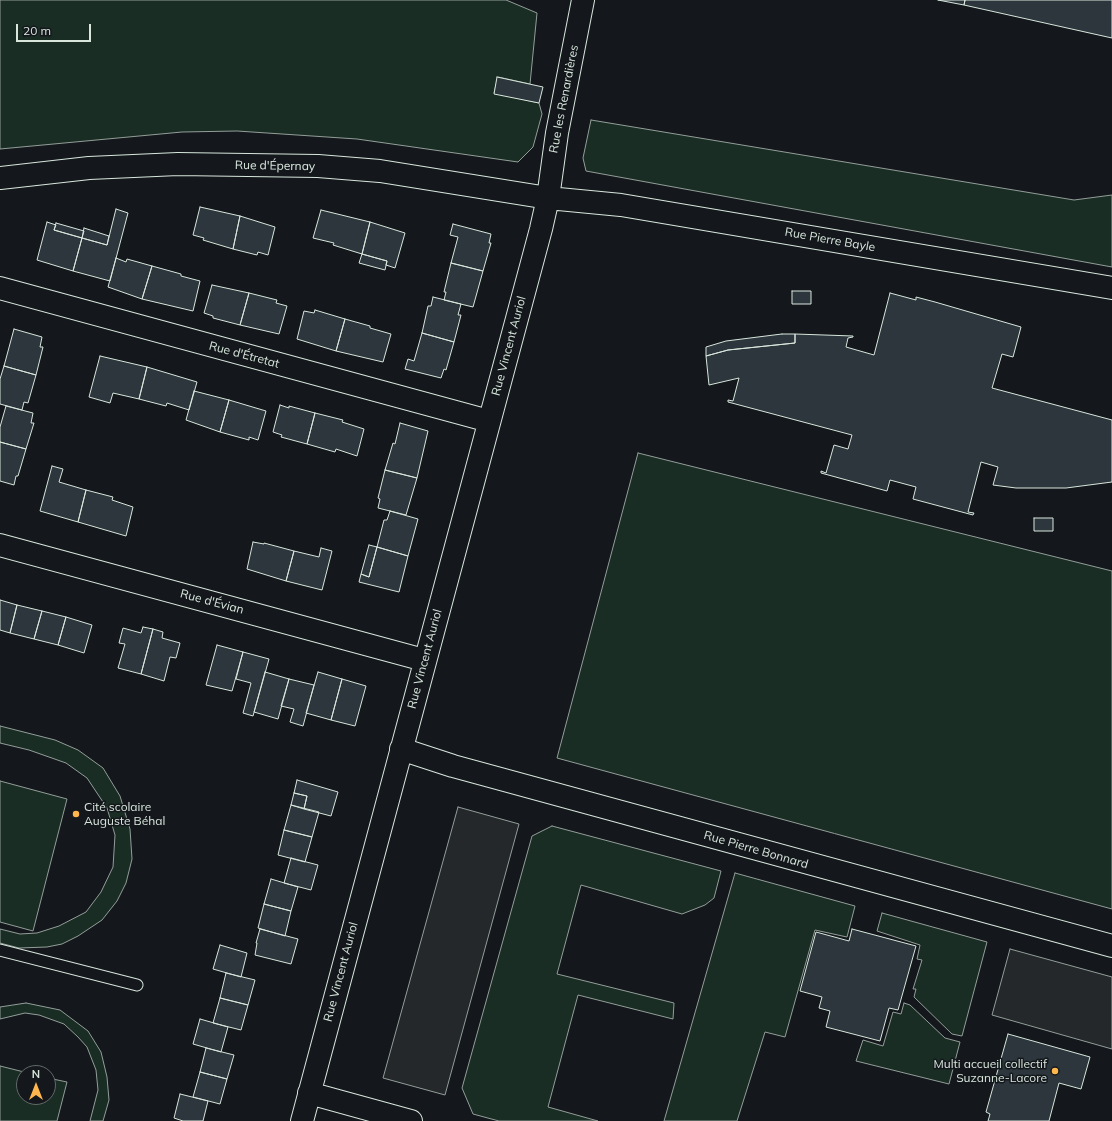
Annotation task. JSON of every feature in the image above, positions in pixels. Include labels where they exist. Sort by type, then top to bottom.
[{"type":"street","name":"Rue les Renardières","points":[[548,198],[557,132],[583,0]]},
{"type":"street","name":"Rue d'Épernay","points":[[0,178],[89,168],[178,164],[318,166],[380,171],[548,198]]},
{"type":"street","name":"Rue Pierre Bayle","points":[[548,198],[621,205],[1112,288]]},
{"type":"street","name":"Rue Vincent Auriol","points":[[302,1121],[548,198]]},
{"type":"street","name":"Rue d'Étretat","points":[[0,288],[489,421]]},
{"type":"street","name":"Rue d'Évian","points":[[0,545],[424,660]]},
{"type":"street","name":"Rue Pierre Bonnard","points":[[400,749],[468,770],[1112,946]]},
{"type":"street","points":[[309,1093],[412,1121]]},
{"type":"lane","points":[[0,950],[136,985]]},
{"type":"green space","points":[[0,0],[506,0],[537,13],[530,84],[498,77],[494,93],[539,103],[542,114],[533,147],[518,162],[357,139],[237,131],[182,132],[0,149]]},
{"type":"green space","points":[[591,120],[1074,200],[1112,195],[1112,267],[586,171],[583,158]]},
{"type":"green space","points":[[638,453],[1112,571],[1112,909],[557,758]]},
{"type":"green space","points":[[0,726],[55,740],[78,750],[103,768],[120,796],[130,829],[132,859],[126,883],[117,901],[102,920],[78,936],[62,944],[47,947],[19,948],[0,943],[0,929],[20,934],[37,933],[59,926],[86,912],[101,892],[113,867],[115,835],[107,808],[87,778],[66,763],[29,750],[0,743]]},
{"type":"green space","points":[[0,781],[67,799],[33,931],[0,922]]},
{"type":"green space","points":[[552,826],[721,871],[714,898],[705,905],[682,914],[581,885],[557,974],[674,1003],[673,1019],[578,995],[548,1107],[598,1121],[499,1121],[473,1114],[462,1088],[532,836]]},
{"type":"green space","points":[[735,873],[855,906],[847,937],[815,930],[785,1037],[765,1032],[737,1121],[664,1121]]},
{"type":"green space","points":[[882,913],[987,942],[962,1036],[952,1034],[914,997],[916,989],[913,989],[922,960],[917,959],[920,945],[877,931]]},
{"type":"green space","points":[[26,1003],[60,1010],[88,1031],[101,1052],[107,1077],[109,1100],[103,1121],[90,1121],[98,1090],[96,1070],[87,1047],[78,1037],[64,1024],[39,1015],[25,1013],[0,1019],[0,1007]]},
{"type":"green space","points":[[904,1003],[910,1005],[945,1038],[960,1042],[949,1084],[856,1061],[863,1040],[883,1046],[893,1012],[901,1014]]},
{"type":"green space","points":[[0,1066],[16,1070],[16,1105],[56,1105],[56,1080],[67,1082],[57,1121],[0,1121]]},
{"type":"shaded area","points":[[458,807],[519,824],[445,1095],[383,1078]]},
{"type":"shaded area","points":[[1010,949],[1112,977],[1112,1049],[992,1015]]},
{"type":"building","points":[[938,0],[965,0],[964,5]]},
{"type":"building","points":[[965,0],[1112,0],[1112,38],[964,5]]},
{"type":"building","points":[[497,77],[543,87],[539,103],[494,94]]},
{"type":"building","points":[[200,207],[240,216],[233,249],[203,240],[204,238],[193,235]]},
{"type":"building","points":[[116,209],[128,213],[110,281],[73,271],[82,238],[107,245]]},
{"type":"building","points":[[321,210],[370,222],[362,254],[333,245],[334,243],[313,238]]},
{"type":"building","points":[[240,216],[275,227],[268,255],[258,252],[257,255],[233,249]]},
{"type":"building","points":[[47,222],[56,225],[54,230],[82,238],[73,271],[37,260]]},
{"type":"building","points":[[370,222],[405,233],[395,268],[386,265],[387,261],[362,254]]},
{"type":"building","points":[[56,223],[84,231],[82,238],[54,230]]},
{"type":"building","points":[[453,224],[491,234],[489,243],[491,243],[483,271],[451,263],[458,237],[450,235]]},
{"type":"building","points":[[84,228],[109,236],[107,245],[82,238]]},
{"type":"building","points":[[362,254],[387,261],[385,270],[359,263]]},
{"type":"building","points":[[116,258],[126,262],[127,259],[152,266],[142,299],[108,287]]},
{"type":"building","points":[[451,263],[483,271],[473,307],[444,300],[446,292],[444,292]]},
{"type":"building","points":[[152,266],[200,281],[193,311],[142,299]]},
{"type":"building","points":[[212,285],[249,293],[240,325],[213,318],[213,316],[204,313]]},
{"type":"building","points":[[792,291],[811,291],[811,304],[792,304]]},
{"type":"building","points":[[249,293],[277,300],[276,303],[287,306],[279,334],[240,325]]},
{"type":"building","points":[[890,293],[916,300],[916,297],[1021,327],[1013,357],[1002,354],[992,388],[1112,420],[1112,482],[1066,488],[1016,488],[993,485],[998,467],[981,462],[968,512],[974,513],[973,515],[913,499],[916,487],[890,480],[887,491],[821,473],[821,471],[826,473],[834,445],[848,449],[852,435],[728,402],[728,400],[733,401],[739,378],[709,385],[706,356],[728,350],[795,343],[795,334],[853,336],[848,338],[846,347],[874,355]]},
{"type":"building","points":[[433,297],[461,304],[458,315],[461,315],[454,342],[422,333],[428,306],[431,306]]},
{"type":"building","points":[[315,310],[345,319],[336,351],[297,339],[304,311],[314,313]]},
{"type":"building","points":[[345,319],[391,334],[383,362],[336,351]]},
{"type":"building","points":[[14,329],[42,337],[40,347],[43,347],[36,375],[4,366]]},
{"type":"building","points":[[422,333],[454,342],[446,370],[444,369],[441,378],[405,369],[408,359],[414,361]]},
{"type":"building","points":[[782,334],[795,334],[795,343],[728,350],[706,356],[706,347],[726,341]]},
{"type":"building","points":[[100,356],[147,367],[139,399],[113,393],[110,403],[89,397]]},
{"type":"building","points":[[4,366],[36,375],[28,403],[24,402],[22,410],[0,404],[0,379]]},
{"type":"building","points":[[147,367],[197,382],[189,410],[167,403],[166,406],[139,399]]},
{"type":"building","points":[[194,391],[229,400],[220,432],[186,420]]},
{"type":"building","points":[[229,400],[266,411],[258,440],[249,437],[249,440],[220,432]]},
{"type":"building","points":[[280,405],[315,413],[307,444],[281,437],[282,435],[273,432]]},
{"type":"building","points":[[6,406],[33,413],[31,423],[34,423],[26,449],[0,442],[0,427]]},
{"type":"building","points":[[315,413],[343,420],[342,422],[364,429],[357,456],[336,449],[335,452],[307,444]]},
{"type":"building","points":[[400,423],[428,431],[417,478],[385,470],[393,443],[395,444]]},
{"type":"building","points":[[0,442],[26,449],[14,485],[0,481]]},
{"type":"building","points":[[52,466],[63,469],[59,482],[86,490],[78,522],[40,511]]},
{"type":"building","points":[[385,470],[417,478],[406,515],[378,508],[380,499],[378,498]]},
{"type":"building","points":[[86,490],[113,497],[112,500],[133,507],[126,536],[78,522]]},
{"type":"building","points":[[390,511],[418,519],[408,556],[377,547],[384,520],[387,520]]},
{"type":"building","points":[[1034,518],[1053,518],[1053,531],[1034,531]]},
{"type":"building","points":[[253,542],[264,543],[294,551],[286,581],[247,569]]},
{"type":"building","points":[[369,545],[377,547],[369,577],[361,574]]},
{"type":"building","points":[[377,547],[408,556],[399,592],[359,582],[361,574],[369,577]]},
{"type":"building","points":[[321,548],[332,551],[322,590],[286,581],[294,551],[319,557]]},
{"type":"building","points":[[0,600],[17,605],[10,633],[0,630]]},
{"type":"building","points":[[17,605],[42,611],[34,639],[10,633]]},
{"type":"building","points":[[42,611],[66,617],[58,645],[34,639]]},
{"type":"building","points":[[66,617],[92,625],[84,653],[58,645]]},
{"type":"building","points":[[143,627],[153,629],[141,674],[118,668],[125,644],[119,643],[123,628],[141,633]]},
{"type":"building","points":[[153,629],[163,632],[162,638],[180,643],[176,658],[170,657],[164,681],[141,674]]},
{"type":"building","points":[[217,645],[243,652],[232,691],[206,685]]},
{"type":"building","points":[[243,652],[269,659],[253,716],[243,713],[251,683],[236,679]]},
{"type":"building","points":[[265,672],[289,679],[278,719],[254,712]]},
{"type":"building","points":[[318,672],[342,679],[331,720],[306,713]]},
{"type":"building","points":[[289,679],[314,685],[303,726],[290,722],[294,709],[281,706]]},
{"type":"building","points":[[342,679],[366,686],[355,726],[331,720]]},
{"type":"building","points":[[297,780],[338,792],[331,816],[304,809],[307,796],[294,793]]},
{"type":"building","points":[[294,793],[307,796],[304,809],[291,805]]},
{"type":"building","points":[[291,805],[319,812],[312,837],[284,830]]},
{"type":"building","points":[[284,830],[312,837],[305,862],[278,855]]},
{"type":"building","points":[[291,858],[318,865],[311,890],[284,883]]},
{"type":"building","points":[[271,879],[298,887],[291,911],[264,904]]},
{"type":"building","points":[[264,904],[291,911],[285,936],[258,928]]},
{"type":"building","points":[[260,929],[298,939],[291,964],[255,955],[256,943]]},
{"type":"building","points":[[852,929],[916,946],[898,1010],[889,1008],[880,1041],[826,1027],[830,1011],[819,1008],[822,997],[800,991],[816,932],[849,941]]},
{"type":"building","points":[[220,945],[247,953],[241,977],[213,969]]},
{"type":"building","points":[[226,973],[255,980],[248,1005],[220,998]]},
{"type":"building","points":[[220,998],[248,1005],[241,1030],[213,1023]]},
{"type":"building","points":[[200,1019],[228,1027],[221,1052],[193,1044]]},
{"type":"building","name":"Multi accueil collectif Suzanne-Lacore","points":[[1008,1034],[1090,1057],[1081,1089],[1059,1083],[1049,1121],[988,1121],[990,1114],[986,1112]]},
{"type":"building","points":[[206,1048],[234,1055],[227,1079],[200,1072]]},
{"type":"building","points":[[200,1072],[227,1079],[220,1104],[193,1097]]},
{"type":"building","points":[[180,1094],[208,1101],[203,1121],[183,1121],[174,1118]]},
{"type":"place","name":"Cité scolaire Auguste Béhal","points":[[76,814]]},
{"type":"place","name":"Multi accueil collectif Suzanne-Lacore","points":[[1055,1071]]}]
